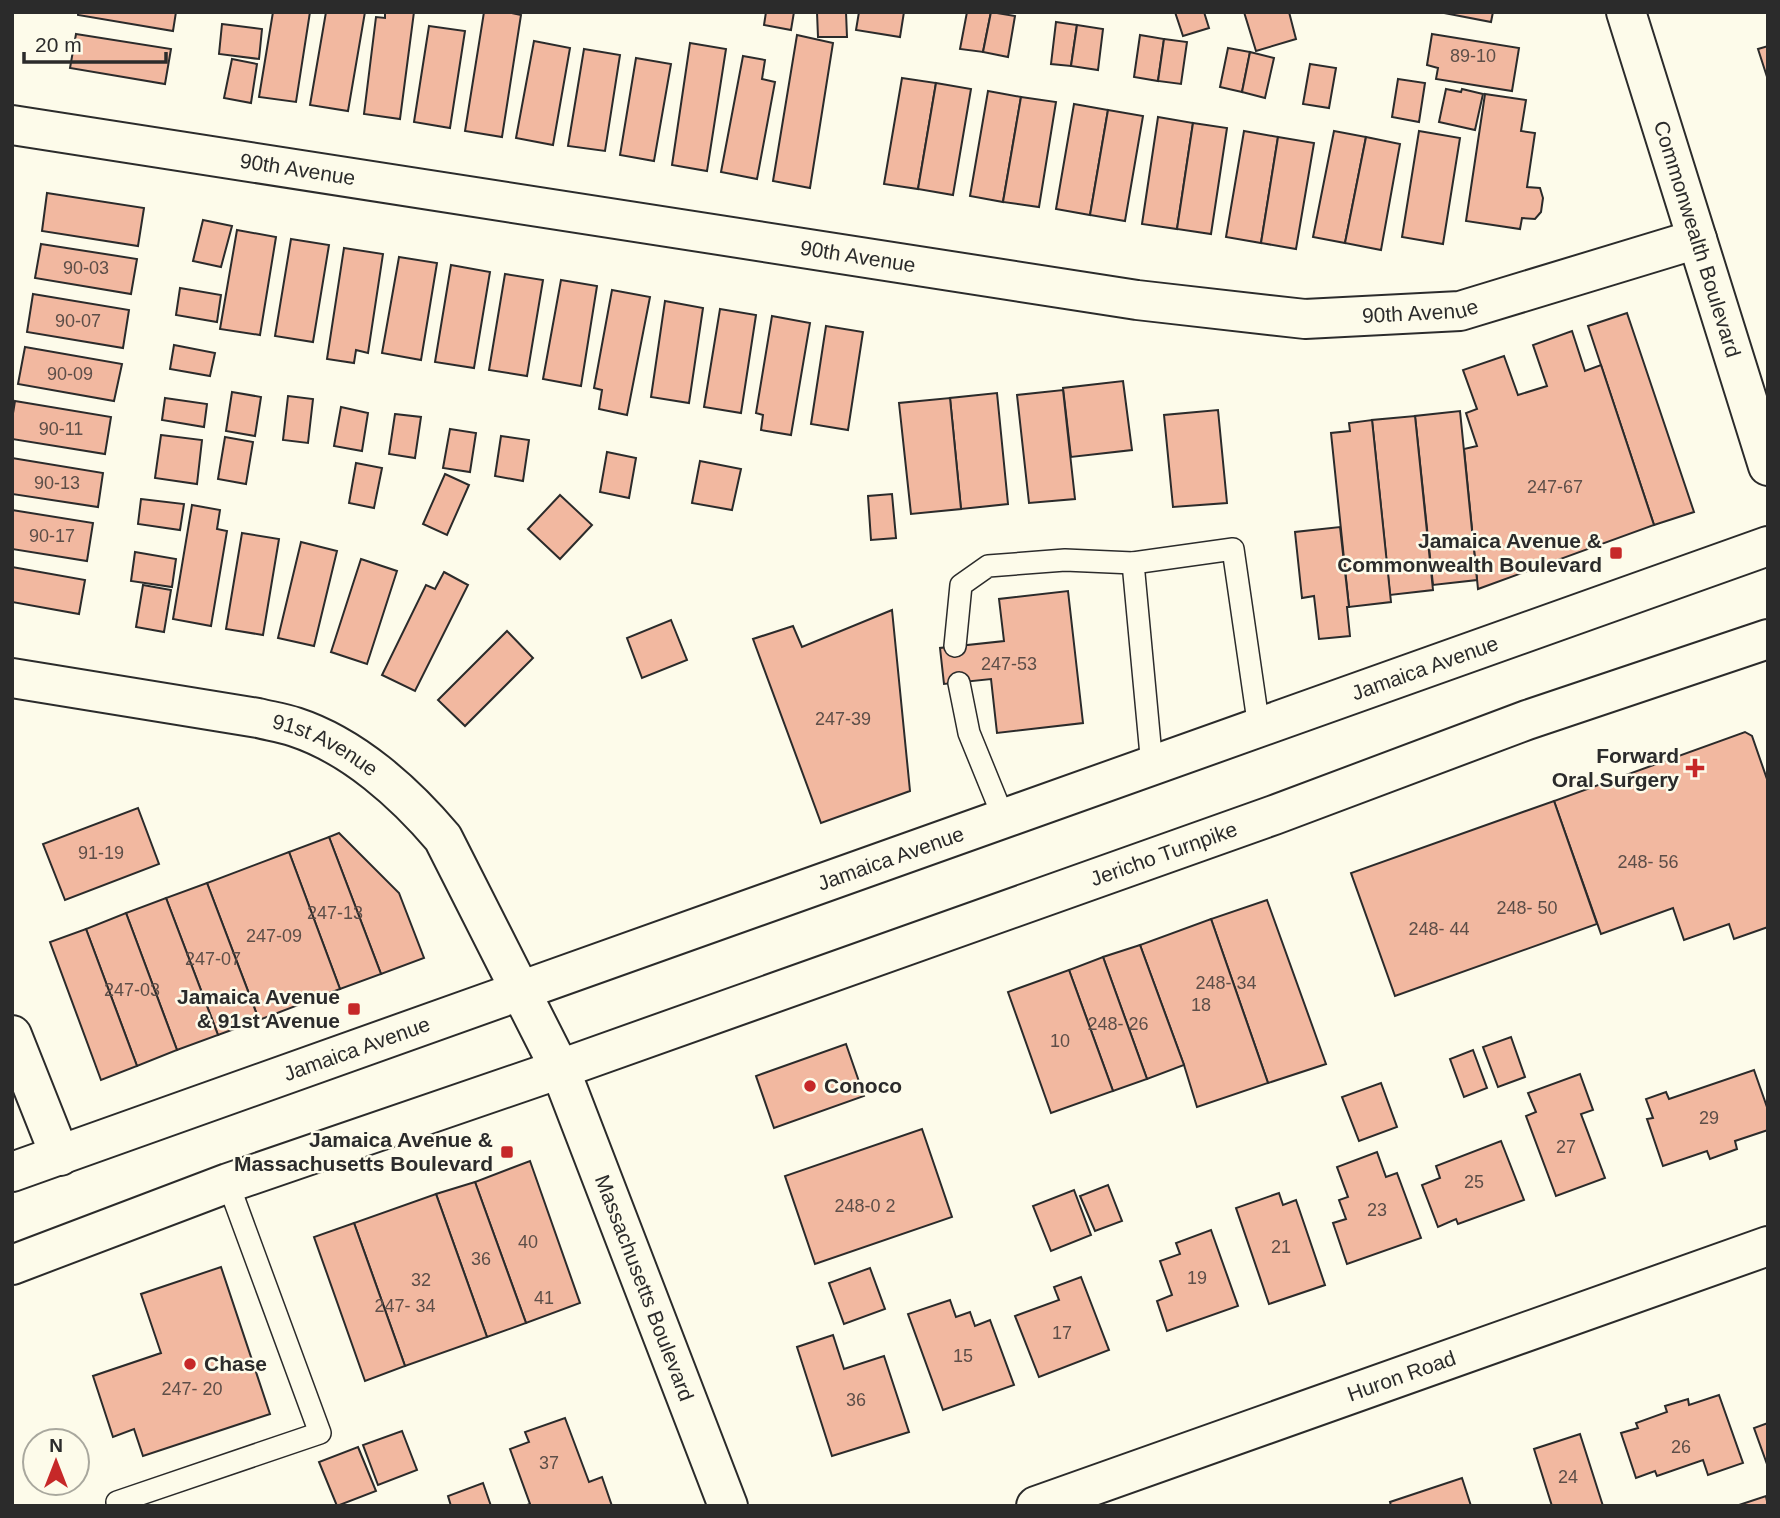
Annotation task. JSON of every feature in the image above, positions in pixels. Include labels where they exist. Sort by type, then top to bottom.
[{"type":"street","name":"Commonwealth Boulevard","points":[[1629,13],[1696,239],[1768,466]]},
{"type":"street","name":"90th Avenue","points":[[12,125],[1137,300],[1306,318],[1460,311],[1696,239]]},
{"type":"street","name":"Jamaica Avenue","points":[[12,1172],[1768,546]]},
{"type":"street","name":"Jericho Turnpike","points":[[560,1069],[1261,820],[1527,720],[1768,639]]},
{"type":"street","name":"91st Avenue","points":[[12,678],[258,718],[296,727],[361,761],[392,784],[420,810],[443,838],[560,1069]]},
{"type":"street","points":[[12,1034],[60,1156]]},
{"type":"street","points":[[12,1265],[228,1183],[560,1069]]},
{"type":"street","name":"Massachusetts Boulevard","points":[[560,1069],[728,1506]]},
{"type":"street","name":"Huron Road","points":[[1037,1506],[1768,1246]]},
{"type":"lane","points":[[955,646],[961,585],[988,566],[1065,560],[1132,563],[1233,549],[1259,728]]},
{"type":"lane","points":[[1132,563],[1152,766]]},
{"type":"lane","points":[[959,682],[968,733],[1004,819]]},
{"type":"lane","points":[[117,1502],[320,1433],[228,1183]]},
{"type":"building","points":[[78,12],[176,12],[173,31],[78,15]]},
{"type":"building","points":[[273,12],[310,12],[296,102],[259,97]]},
{"type":"building","points":[[326,12],[365,12],[348,111],[310,105]]},
{"type":"building","points":[[385,12],[414,12],[400,119],[364,114],[376,17],[385,18]]},
{"type":"building","points":[[484,12],[521,15],[502,137],[465,131]]},
{"type":"building","points":[[766,12],[794,12],[791,30],[764,25]]},
{"type":"building","points":[[817,12],[846,12],[847,37],[818,37]]},
{"type":"building","points":[[859,12],[904,12],[900,37],[856,30]]},
{"type":"building","points":[[967,12],[991,12],[983,52],[960,49]]},
{"type":"building","points":[[991,12],[1015,16],[1008,57],[983,52]]},
{"type":"building","points":[[1175,12],[1204,12],[1209,28],[1183,36]]},
{"type":"building","points":[[1244,12],[1289,12],[1296,39],[1256,51]]},
{"type":"building","points":[[1439,12],[1493,12],[1491,22]]},
{"type":"building","points":[[1056,22],[1077,25],[1071,66],[1051,64]]},
{"type":"building","points":[[222,24],[262,29],[259,59],[219,54]]},
{"type":"building","points":[[1077,25],[1103,29],[1098,70],[1071,66]]},
{"type":"building","points":[[429,26],[465,31],[450,128],[414,122]]},
{"type":"building","points":[[76,34],[171,49],[165,84],[70,68]]},
{"type":"building","points":[[1432,34],[1519,48],[1512,91],[1436,79],[1438,68],[1427,65]]},
{"type":"building","points":[[797,35],[833,43],[810,188],[773,181]]},
{"type":"building","points":[[1140,35],[1164,39],[1158,81],[1134,77]]},
{"type":"building","points":[[1164,39],[1187,42],[1181,84],[1158,81]]},
{"type":"building","points":[[534,41],[570,48],[553,145],[516,138]]},
{"type":"building","points":[[690,43],[726,49],[707,171],[672,165]]},
{"type":"building","points":[[1768,46],[1768,80],[1758,49]]},
{"type":"building","points":[[1228,48],[1250,52],[1242,92],[1220,87]]},
{"type":"building","points":[[584,49],[620,55],[605,151],[568,146]]},
{"type":"building","points":[[1250,52],[1274,58],[1265,98],[1242,92]]},
{"type":"building","points":[[743,56],[765,60],[762,79],[775,82],[757,179],[721,172]]},
{"type":"building","points":[[636,58],[671,64],[654,161],[620,155]]},
{"type":"building","points":[[232,59],[257,64],[251,103],[224,98]]},
{"type":"building","points":[[1310,64],[1336,68],[1329,108],[1303,104]]},
{"type":"building","points":[[902,78],[936,83],[918,189],[884,184]]},
{"type":"building","points":[[1398,79],[1425,83],[1419,122],[1392,117]]},
{"type":"building","points":[[936,83],[971,89],[953,195],[918,189]]},
{"type":"building","points":[[1446,89],[1461,92],[1462,89],[1483,94],[1475,130],[1439,122]]},
{"type":"building","points":[[988,91],[1021,97],[1003,202],[970,196]]},
{"type":"building","points":[[1485,94],[1526,100],[1521,131],[1535,133],[1527,187],[1540,188],[1543,198],[1541,212],[1535,219],[1522,218],[1520,229],[1466,221]]},
{"type":"building","points":[[1021,97],[1056,102],[1039,207],[1003,202]]},
{"type":"building","points":[[1074,104],[1108,110],[1090,215],[1056,209]]},
{"type":"building","points":[[1108,110],[1143,116],[1125,221],[1090,215]]},
{"type":"building","points":[[1158,117],[1193,123],[1177,229],[1142,224]]},
{"type":"building","points":[[1193,123],[1227,128],[1211,234],[1177,229]]},
{"type":"building","points":[[1244,131],[1278,137],[1261,243],[1226,237]]},
{"type":"building","points":[[1334,131],[1366,137],[1345,243],[1313,237]]},
{"type":"building","points":[[1419,131],[1460,138],[1443,244],[1402,237]]},
{"type":"building","points":[[1278,137],[1314,143],[1296,249],[1261,243]]},
{"type":"building","points":[[1366,137],[1400,144],[1381,250],[1345,243]]},
{"type":"building","points":[[47,193],[144,208],[138,246],[42,231]]},
{"type":"building","points":[[203,220],[232,226],[221,267],[193,261]]},
{"type":"building","points":[[237,230],[276,237],[260,335],[220,329]]},
{"type":"building","points":[[291,239],[329,245],[313,342],[275,336]]},
{"type":"building","points":[[41,244],[137,259],[131,294],[35,278]]},
{"type":"building","points":[[344,248],[383,254],[368,353],[356,350],[354,363],[327,359]]},
{"type":"building","points":[[399,257],[437,263],[421,360],[382,353]]},
{"type":"building","points":[[451,265],[490,272],[474,368],[435,362]]},
{"type":"building","points":[[505,274],[543,280],[527,376],[489,370]]},
{"type":"building","points":[[561,280],[597,286],[581,386],[543,379]]},
{"type":"building","points":[[180,288],[221,295],[217,322],[176,315]]},
{"type":"building","points":[[612,290],[650,297],[627,415],[599,409],[602,390],[594,388]]},
{"type":"building","points":[[33,294],[129,310],[123,348],[27,332]]},
{"type":"building","points":[[665,301],[703,308],[689,403],[651,397]]},
{"type":"building","points":[[720,309],[756,315],[741,413],[704,407]]},
{"type":"building","points":[[1627,313],[1694,512],[1654,525],[1588,326]]},
{"type":"building","points":[[772,316],[810,323],[791,435],[761,430],[763,415],[756,413]]},
{"type":"building","points":[[826,326],[863,332],[848,430],[811,424]]},
{"type":"building","points":[[1572,331],[1585,371],[1601,365],[1654,525],[1478,589],[1464,449],[1477,446],[1466,413],[1477,409],[1463,370],[1504,356],[1518,395],[1547,386],[1533,345]]},
{"type":"building","points":[[174,345],[215,353],[210,376],[170,369]]},
{"type":"building","points":[[25,347],[122,364],[114,401],[18,384]]},
{"type":"building","points":[[1123,381],[1132,450],[1071,457],[1063,388]]},
{"type":"building","points":[[1063,390],[1075,499],[1029,503],[1017,395]]},
{"type":"building","points":[[232,392],[261,397],[255,436],[226,431]]},
{"type":"building","points":[[997,393],[1008,504],[961,509],[950,398]]},
{"type":"building","points":[[288,396],[313,399],[308,443],[283,440]]},
{"type":"building","points":[[165,398],[207,404],[204,427],[162,420]]},
{"type":"building","points":[[950,398],[961,509],[911,514],[899,403]]},
{"type":"building","points":[[15,401],[111,417],[105,454],[12,439]]},
{"type":"building","points":[[341,407],[368,413],[362,451],[334,446]]},
{"type":"building","points":[[1218,410],[1227,503],[1173,507],[1164,415]]},
{"type":"building","points":[[1460,411],[1477,580],[1433,585],[1415,416]]},
{"type":"building","points":[[395,414],[421,417],[415,458],[389,454]]},
{"type":"building","points":[[1415,416],[1433,590],[1390,595],[1372,420]]},
{"type":"building","points":[[1372,420],[1391,602],[1349,607],[1331,433],[1350,431],[1349,423]]},
{"type":"building","points":[[450,429],[476,433],[470,472],[443,468]]},
{"type":"building","points":[[161,435],[202,440],[197,484],[155,478]]},
{"type":"building","points":[[501,436],[529,440],[523,481],[495,476]]},
{"type":"building","points":[[225,437],[253,442],[246,484],[218,479]]},
{"type":"building","points":[[607,452],[636,458],[629,498],[600,492]]},
{"type":"building","points":[[12,458],[103,473],[98,507],[12,494]]},
{"type":"building","points":[[700,461],[741,469],[732,510],[692,503]]},
{"type":"building","points":[[356,463],[382,468],[374,508],[349,503]]},
{"type":"building","points":[[445,474],[469,485],[447,535],[423,524]]},
{"type":"building","points":[[892,494],[896,538],[871,540],[868,496]]},
{"type":"building","points":[[560,495],[592,525],[560,559],[528,529]]},
{"type":"building","points":[[141,499],[184,504],[180,530],[138,524]]},
{"type":"building","points":[[192,505],[220,510],[217,529],[227,531],[211,626],[173,619]]},
{"type":"building","points":[[12,510],[93,523],[87,561],[12,549]]},
{"type":"building","points":[[1340,527],[1350,636],[1319,639],[1314,596],[1302,598],[1295,532]]},
{"type":"building","points":[[242,533],[279,539],[263,635],[226,629]]},
{"type":"building","points":[[301,542],[337,551],[314,646],[278,638]]},
{"type":"building","points":[[135,552],[176,559],[172,587],[131,581]]},
{"type":"building","points":[[361,559],[397,571],[367,664],[331,652]]},
{"type":"building","points":[[12,567],[85,580],[79,614],[12,602]]},
{"type":"building","points":[[444,572],[468,585],[415,691],[382,675],[426,585],[435,589]]},
{"type":"building","points":[[143,585],[171,590],[164,632],[136,627]]},
{"type":"building","points":[[1068,591],[1083,723],[997,733],[991,679],[944,684],[940,648],[1004,641],[999,599]]},
{"type":"building","points":[[892,610],[910,791],[821,823],[753,639],[793,626],[802,647]]},
{"type":"building","points":[[671,620],[687,660],[642,678],[627,638]]},
{"type":"building","points":[[507,631],[533,658],[465,726],[438,700]]},
{"type":"building","points":[[1745,732],[1752,736],[1768,782],[1768,927],[1734,939],[1729,924],[1684,940],[1673,908],[1601,934],[1554,801]]},
{"type":"building","points":[[1554,801],[1597,924],[1395,996],[1351,873]]},
{"type":"building","points":[[138,808],[159,864],[65,900],[43,844]]},
{"type":"building","points":[[339,833],[399,893],[424,958],[381,974],[329,837]]},
{"type":"building","points":[[329,837],[381,974],[340,989],[289,852]]},
{"type":"building","points":[[289,852],[340,989],[259,1020],[207,883]]},
{"type":"building","points":[[207,883],[259,1020],[218,1035],[166,898]]},
{"type":"building","points":[[166,898],[218,1035],[177,1050],[126,913]]},
{"type":"building","points":[[1267,900],[1326,1064],[1268,1083],[1211,919]]},
{"type":"building","points":[[126,913],[177,1050],[137,1066],[86,929]]},
{"type":"building","points":[[1211,919],[1268,1083],[1197,1107],[1140,945]]},
{"type":"building","points":[[86,929],[137,1066],[101,1080],[50,942]]},
{"type":"building","points":[[1140,945],[1184,1065],[1147,1079],[1103,957]]},
{"type":"building","points":[[1103,957],[1147,1079],[1113,1091],[1069,970]]},
{"type":"building","points":[[1069,970],[1113,1091],[1051,1113],[1008,992]]},
{"type":"building","points":[[1511,1037],[1525,1077],[1498,1087],[1483,1047]]},
{"type":"building","name":"Conoco","points":[[846,1044],[864,1096],[774,1128],[756,1076]]},
{"type":"building","points":[[1473,1050],[1487,1088],[1464,1097],[1450,1059]]},
{"type":"building","points":[[1754,1070],[1768,1110],[1768,1130],[1735,1141],[1737,1149],[1710,1159],[1707,1151],[1663,1166],[1647,1119],[1653,1118],[1646,1099],[1666,1092],[1669,1099]]},
{"type":"building","points":[[1580,1074],[1593,1110],[1581,1114],[1605,1178],[1556,1196],[1526,1116],[1536,1112],[1528,1093]]},
{"type":"building","points":[[1381,1083],[1397,1127],[1359,1141],[1342,1097]]},
{"type":"building","points":[[922,1129],[952,1217],[815,1264],[785,1176]]},
{"type":"building","points":[[1501,1141],[1524,1200],[1458,1224],[1456,1219],[1438,1227],[1422,1185],[1440,1178],[1436,1166]]},
{"type":"building","points":[[1377,1152],[1386,1177],[1397,1173],[1421,1238],[1347,1264],[1333,1223],[1346,1219],[1339,1200],[1348,1197],[1337,1167]]},
{"type":"building","points":[[530,1161],[580,1303],[526,1323],[475,1182]]},
{"type":"building","points":[[475,1182],[526,1323],[487,1337],[436,1194]]},
{"type":"building","points":[[1108,1185],[1122,1221],[1095,1231],[1080,1196]]},
{"type":"building","points":[[1074,1190],[1091,1235],[1051,1251],[1033,1206]]},
{"type":"building","points":[[1279,1193],[1283,1205],[1296,1200],[1325,1285],[1269,1304],[1236,1208]]},
{"type":"building","points":[[436,1194],[487,1337],[405,1366],[354,1223]]},
{"type":"building","points":[[354,1223],[405,1366],[365,1381],[314,1237]]},
{"type":"building","points":[[1211,1230],[1238,1306],[1167,1331],[1157,1301],[1172,1295],[1160,1261],[1180,1254],[1176,1243]]},
{"type":"building","name":"Chase","points":[[221,1267],[270,1414],[143,1456],[134,1429],[113,1437],[93,1376],[161,1353],[141,1294]]},
{"type":"building","points":[[870,1268],[885,1309],[844,1324],[829,1283]]},
{"type":"building","points":[[1081,1277],[1109,1350],[1039,1377],[1015,1316],[1059,1300],[1054,1287]]},
{"type":"building","points":[[950,1300],[956,1317],[970,1312],[975,1326],[990,1320],[1014,1385],[943,1410],[908,1314]]},
{"type":"building","points":[[833,1335],[844,1369],[884,1356],[909,1432],[832,1456],[797,1347]]},
{"type":"building","points":[[1719,1395],[1743,1463],[1708,1475],[1703,1460],[1657,1476],[1655,1471],[1636,1478],[1621,1433],[1638,1428],[1636,1423],[1667,1412],[1665,1406],[1688,1399],[1689,1405]]},
{"type":"building","points":[[565,1418],[589,1482],[602,1477],[612,1506],[524,1506],[530,1504],[510,1449],[529,1442],[525,1432]]},
{"type":"building","points":[[1768,1423],[1768,1467],[1754,1428]]},
{"type":"building","points":[[402,1431],[417,1470],[378,1485],[363,1445]]},
{"type":"building","points":[[1580,1434],[1603,1506],[1552,1506],[1534,1449]]},
{"type":"building","points":[[358,1447],[376,1491],[337,1506],[319,1462]]},
{"type":"building","points":[[1462,1478],[1471,1506],[1391,1506],[1390,1502]]},
{"type":"building","points":[[483,1483],[491,1506],[451,1506],[448,1496]]},
{"type":"building","points":[[1766,1496],[1768,1506],[1736,1506]]},
{"type":"place","name":"Jamaica Avenue & Commonwealth Boulevard","points":[[1616,553]]},
{"type":"place","name":"Forward Oral Surgery","points":[[1695,768]]},
{"type":"place","name":"Jamaica Avenue & 91st Avenue","points":[[354,1009]]},
{"type":"place","name":"Conoco","points":[[810,1086]]},
{"type":"place","name":"Jamaica Avenue & Massachusetts Boulevard","points":[[507,1152]]},
{"type":"place","name":"Chase","points":[[190,1364]]}]
